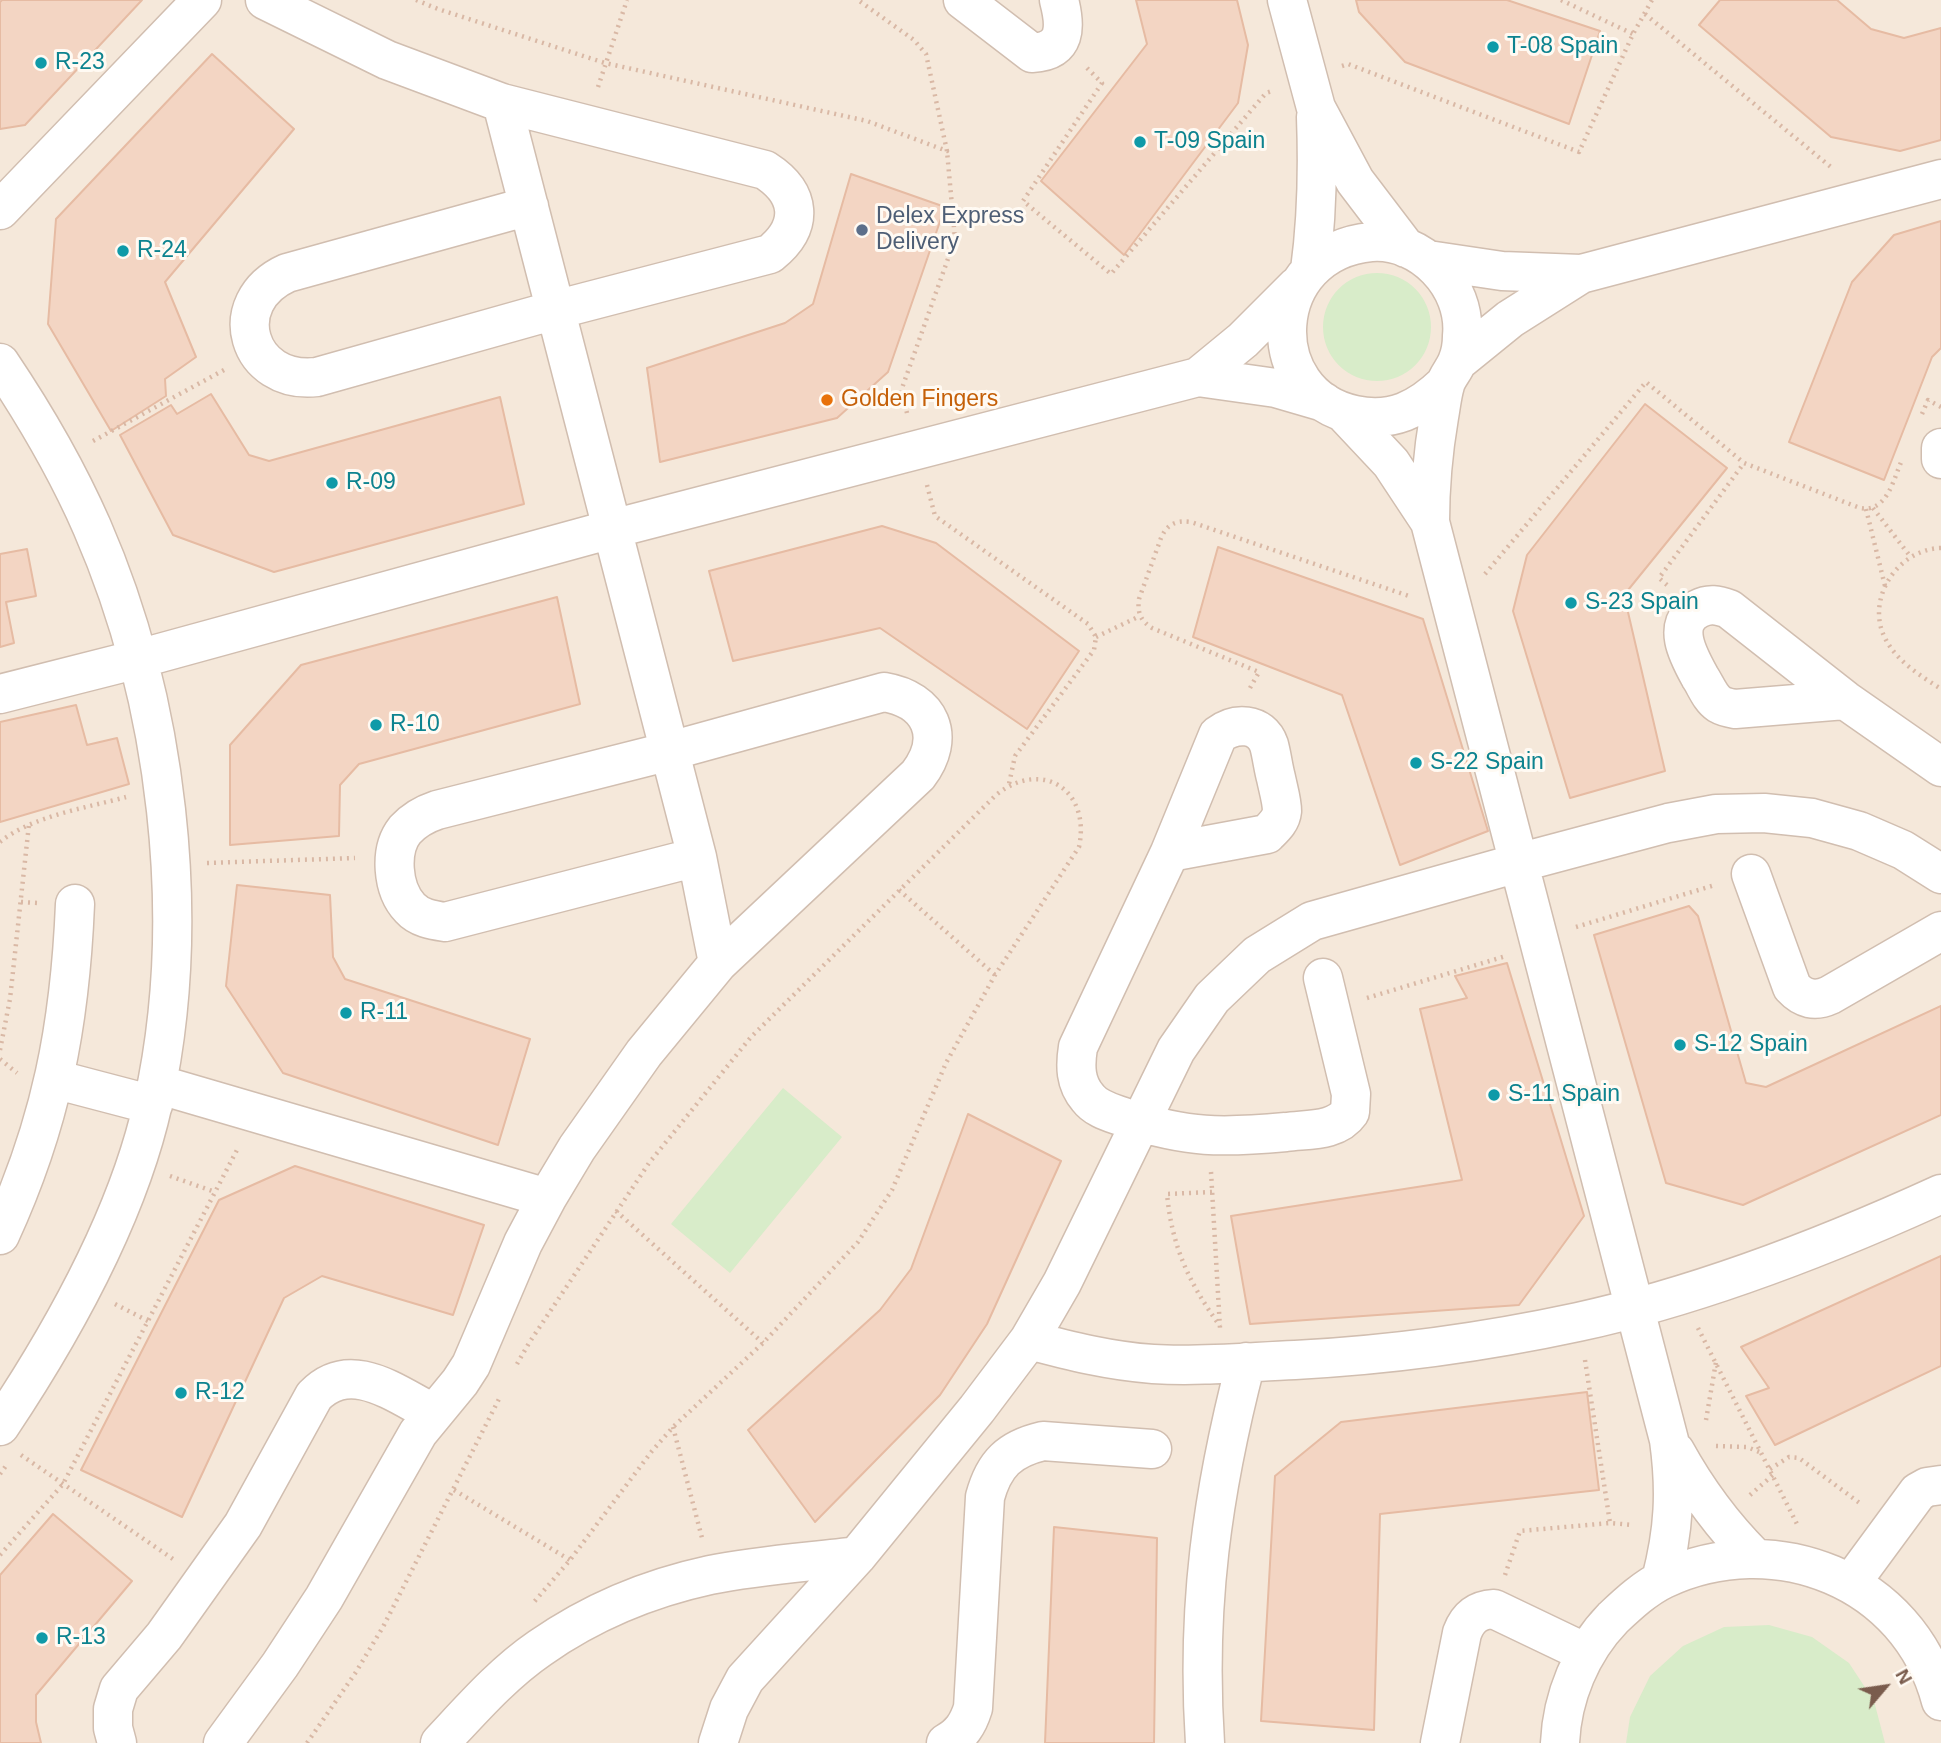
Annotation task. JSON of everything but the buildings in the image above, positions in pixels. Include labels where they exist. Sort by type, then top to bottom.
[{"type":"street","points":[[0,210],[202,0]]},
{"type":"street","points":[[265,0],[387,60],[502,103],[765,170],[780,179],[790,193],[795,211],[792,228],[784,243],[770,254],[555,310],[317,377],[303,379],[277,372],[265,363],[251,337],[249,321],[253,305],[261,291],[273,279],[529,206]]},
{"type":"street","points":[[963,0],[1032,53],[1042,52],[1060,39],[1064,18],[1059,0]]},
{"type":"street","points":[[1287,0],[1316,108],[1355,181],[1417,254],[1448,281],[1460,307],[1463,335],[1451,373],[1434,453],[1430,522],[1636,1307],[1687,1435],[1707,1503],[1729,1532],[1754,1557]]},
{"type":"street","points":[[502,103],[697,857],[718,963]]},
{"type":"street","points":[[1316,108],[1315,230],[1304,276],[1289,308],[1286,335],[1292,361],[1304,384],[1334,408],[1391,463],[1430,522]]},
{"type":"street","points":[[0,694],[138,659],[612,529],[1198,377],[1276,388],[1373,419],[1402,415],[1428,401],[1451,373],[1510,318],[1581,274],[1941,179]]},
{"type":"street","points":[[1198,377],[1252,331],[1304,276],[1330,253],[1355,244],[1381,242],[1417,254],[1502,271],[1581,274]]},
{"type":"street","points":[[0,363],[59,459],[92,527],[119,597],[138,659],[152,719],[163,786],[171,864],[172,938],[167,1012],[155,1094],[134,1164],[113,1222],[8,1439]]},
{"type":"street","points":[[1845,699],[1735,709],[1717,703],[1690,659],[1683,633],[1686,621],[1694,611],[1705,605],[1717,604],[1729,609],[1845,699],[1941,767]]},
{"type":"street","points":[[223,1743],[280,1665],[324,1598],[404,1457],[433,1413],[460,1382],[471,1364],[518,1254],[547,1198],[610,1100],[718,963],[918,775],[928,762],[933,747],[932,730],[926,715],[915,702],[884,692],[425,814],[404,832],[396,857],[395,876],[400,893],[410,909],[426,919],[444,922],[697,857]]},
{"type":"street","points":[[1170,852],[1267,834],[1277,825],[1282,812],[1268,742],[1261,733],[1251,727],[1239,725],[1228,728],[1219,735],[1170,852],[1078,1047],[1075,1066],[1079,1084],[1089,1100],[1104,1111],[1164,1130],[1209,1137],[1328,1127],[1345,1120],[1350,1112],[1351,1094],[1327,993]]},
{"type":"street","points":[[718,1743],[729,1709],[745,1679],[857,1556],[984,1401],[1029,1340],[1062,1283],[1176,1050],[1212,998],[1257,954],[1312,921],[1668,823],[1716,814],[1764,813],[1812,818],[1859,831],[1903,850],[1941,874]]},
{"type":"street","points":[[1751,874],[1792,986],[1805,998],[1822,999],[1941,931]]},
{"type":"street","points":[[0,1235],[33,1154],[54,1079],[67,1009],[75,904]]},
{"type":"street","points":[[54,1079],[155,1094],[257,1114],[547,1198]]},
{"type":"street","points":[[1029,1340],[1076,1353],[1152,1364],[1230,1351],[1325,1358],[1482,1340],[1578,1322],[1681,1293],[1789,1257],[1941,1194]]},
{"type":"street","points":[[1205,1743],[1202,1641],[1207,1560],[1218,1483],[1230,1351]]},
{"type":"street","points":[[117,1743],[113,1728],[113,1709],[119,1689],[164,1636],[243,1525],[306,1408],[323,1386],[349,1377],[363,1379],[433,1413]]},
{"type":"street","points":[[1661,1580],[1672,1530],[1674,1475],[1687,1435]]},
{"type":"street","points":[[946,1743],[961,1733],[969,1721],[973,1707],[985,1497],[989,1480],[998,1465],[1018,1449],[1043,1441],[1152,1449]]},
{"type":"street","points":[[1851,1583],[1918,1492],[1927,1487],[1941,1485]]},
{"type":"street","points":[[440,1743],[499,1682],[539,1649],[621,1603],[711,1575],[857,1556]]},
{"type":"street","points":[[1560,1743],[1569,1690],[1586,1653],[1605,1627],[1630,1601],[1661,1580],[1690,1568],[1722,1560],[1754,1557],[1788,1560],[1820,1569],[1851,1583],[1877,1601],[1930,1652],[1941,1701]]},
{"type":"street","points":[[1440,1743],[1466,1623],[1473,1615],[1494,1609],[1586,1653]]},
{"type":"path","points":[[416,0],[605,63],[867,121],[947,151]]},
{"type":"path","points":[[587,125],[627,0]]},
{"type":"path","points":[[858,0],[914,40],[926,54],[947,151],[955,239],[901,391],[935,516],[1088,624],[1096,636],[1094,650],[1015,756],[1009,784]]},
{"type":"path","points":[[1561,0],[1633,34]]},
{"type":"path","points":[[1645,14],[1868,198]]},
{"type":"path","points":[[59,459],[257,352]]},
{"type":"path","points":[[1228,728],[1259,672],[1152,628],[1140,616],[1139,599],[1161,538],[1172,523],[1182,521],[1204,526],[1453,612],[1646,382],[1744,463],[1867,509],[1884,500],[1926,445],[1928,400],[1941,407]]},
{"type":"path","points":[[1694,611],[1660,578],[1744,463]]},
{"type":"path","points":[[1873,508],[1910,556]]},
{"type":"path","points":[[1867,509],[1885,586]]},
{"type":"path","points":[[1941,548],[1932,548],[1910,556],[1895,569],[1879,603],[1880,622],[1885,639],[1914,671],[1941,689]]},
{"type":"path","points":[[1096,636],[1140,616]]},
{"type":"path","points":[[512,1373],[529,1343],[649,1163],[751,1037],[1009,784],[1026,779],[1043,779],[1059,786],[1072,798],[1080,813],[1083,830],[1079,847],[995,975],[946,1063],[901,1171],[876,1216],[858,1242],[763,1343],[673,1427],[527,1611]]},
{"type":"path","points":[[0,842],[12,832],[29,824],[163,786]]},
{"type":"path","points":[[0,1050],[10,999],[29,824]]},
{"type":"path","points":[[171,864],[396,857]]},
{"type":"path","points":[[1327,993],[1539,942],[1751,874]]},
{"type":"path","points":[[899,890],[995,975]]},
{"type":"path","points":[[0,1555],[63,1485],[257,1114]]},
{"type":"path","points":[[1209,1137],[1212,1192],[1230,1351]]},
{"type":"path","points":[[1212,1192],[1167,1194],[1170,1225],[1191,1282],[1230,1351]]},
{"type":"path","points":[[616,1211],[763,1343]]},
{"type":"path","points":[[1681,1293],[1800,1529]]},
{"type":"path","points":[[109,1301],[148,1321]]},
{"type":"path","points":[[1578,1322],[1610,1523]]},
{"type":"path","points":[[1687,1435],[1716,1362]]},
{"type":"path","points":[[307,1743],[383,1627],[506,1385]]},
{"type":"path","points":[[673,1427],[711,1575]]},
{"type":"path","points":[[8,1439],[63,1485],[205,1581]]},
{"type":"path","points":[[1706,1449],[1731,1445],[1762,1453]]},
{"type":"path","points":[[1770,1469],[1789,1457],[1799,1458],[1892,1528]]},
{"type":"path","points":[[1746,1499],[1773,1475]]},
{"type":"path","points":[[454,1490],[570,1560]]},
{"type":"path","points":[[1494,1609],[1520,1531],[1610,1523],[1672,1530]]},
{"type":"shaded area","points":[[0,0],[1941,0],[1941,1743],[0,1743]]},
{"type":"green space","points":[[1377,273],[1398,277],[1415,289],[1427,306],[1431,327],[1427,348],[1415,365],[1398,377],[1377,381],[1356,377],[1339,365],[1327,348],[1323,327],[1327,306],[1339,289],[1356,277]]},
{"type":"green space","points":[[783,1088],[842,1137],[730,1273],[671,1224]]},
{"type":"green space","points":[[1769,1625],[1812,1637],[1849,1663],[1874,1701],[1885,1743],[1626,1743],[1630,1717],[1650,1676],[1683,1646],[1724,1627]]},
{"type":"place","name":"T-08 Spain","points":[[1493,47]]},
{"type":"place","name":"R-23","points":[[41,63]]},
{"type":"place","name":"T-09 Spain","points":[[1140,142]]},
{"type":"place","name":"Delex Express Delivery","points":[[862,230]]},
{"type":"place","name":"R-24","points":[[123,251]]},
{"type":"place","name":"Golden Fingers","points":[[827,400]]},
{"type":"place","name":"R-09","points":[[332,483]]},
{"type":"place","name":"S-23 Spain","points":[[1571,603]]},
{"type":"place","name":"R-10","points":[[376,725]]},
{"type":"place","name":"S-22 Spain","points":[[1416,763]]},
{"type":"place","name":"R-11","points":[[346,1013]]},
{"type":"place","name":"S-12 Spain","points":[[1680,1045]]},
{"type":"place","name":"S-11 Spain","points":[[1494,1095]]},
{"type":"place","name":"R-12","points":[[181,1393]]},
{"type":"place","name":"R-13","points":[[42,1638]]}]
